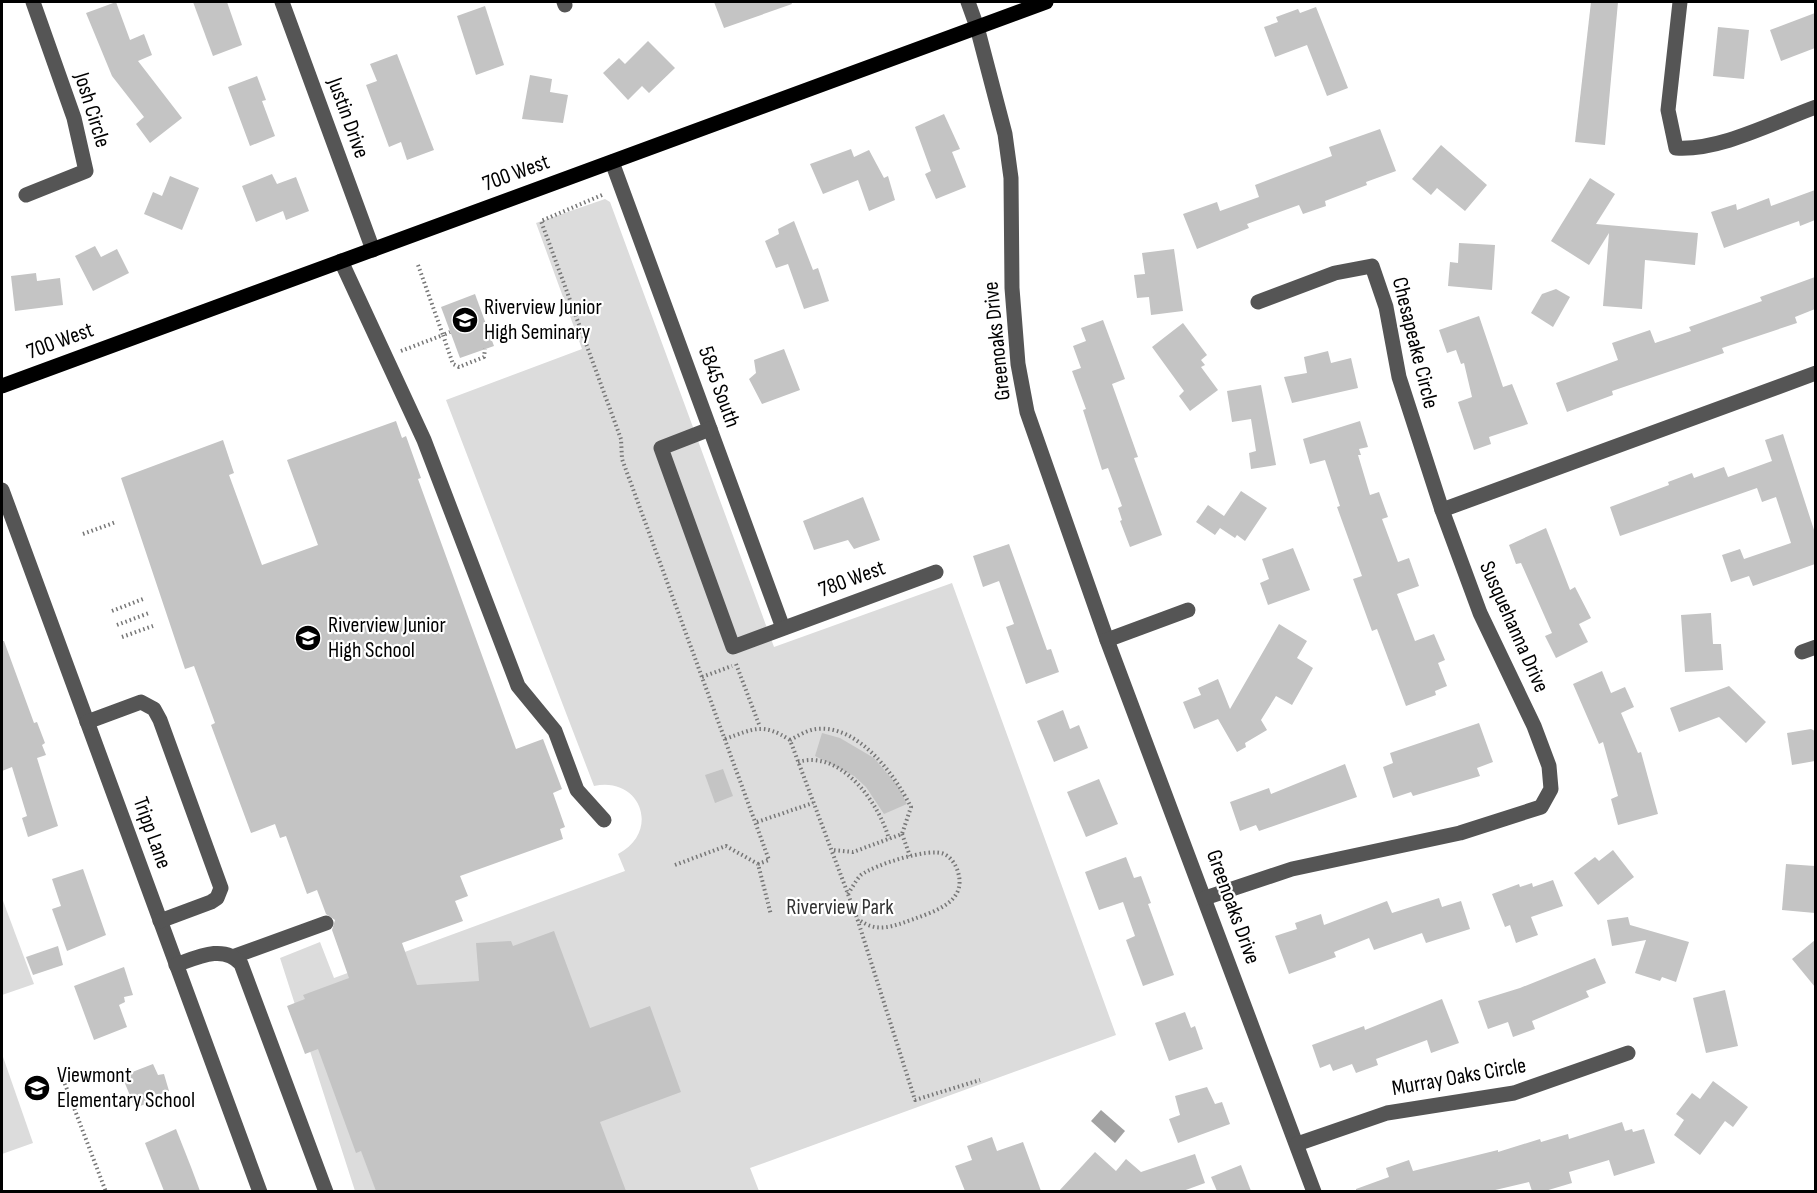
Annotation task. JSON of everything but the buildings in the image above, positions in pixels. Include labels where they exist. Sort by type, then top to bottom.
[{"type":"main road","name":"700 West","points":[[2,386],[1046,2]]},
{"type":"street","name":"Josh Circle","points":[[26,195],[86,171],[74,118],[33,2]]},
{"type":"street","name":"Justin Drive","points":[[282,2],[373,250]]},
{"type":"street","name":"Greenoaks Drive","points":[[968,2],[977,27],[1005,134],[1011,178],[1012,288],[1018,364],[1027,412],[1107,640],[1314,1191]]},
{"type":"street","points":[[1680,2],[1668,110],[1670,129],[1676,148],[1693,149],[1712,145],[1815,107]]},
{"type":"street","name":"5845 South","points":[[612,162],[783,628]]},
{"type":"street","points":[[341,261],[424,440],[518,686],[555,731],[577,790],[604,820]]},
{"type":"street","name":"Chesapeake Circle","points":[[1258,302],[1335,273],[1372,266],[1386,307],[1406,399],[1442,510]]},
{"type":"street","points":[[1442,510],[1815,373]]},
{"type":"street","name":"780 West","points":[[710,429],[661,448],[733,647],[936,572]]},
{"type":"street","name":"Tripp Lane","points":[[2,490],[260,1191]]},
{"type":"street","name":"Susquehanna Drive","points":[[1205,898],[1292,869],[1460,833],[1541,807],[1551,789],[1549,766],[1534,726],[1480,613],[1442,510]]},
{"type":"street","points":[[1107,640],[1188,610]]},
{"type":"street","points":[[87,722],[141,702],[154,709],[164,731],[221,888],[217,898],[211,902],[160,921]]},
{"type":"street","points":[[235,956],[326,923]]},
{"type":"street","points":[[176,965],[223,952],[235,956],[241,964],[326,1191]]},
{"type":"street","name":"Murray Oaks Circle","points":[[1297,1144],[1387,1113],[1514,1093],[1628,1053]]},
{"type":"path","points":[[602,195],[541,221],[621,439],[622,459],[757,822],[769,860],[758,864]]},
{"type":"path","points":[[418,265],[453,364],[459,367],[484,357],[485,350]]},
{"type":"path","points":[[399,351],[450,332]]},
{"type":"path","points":[[83,534],[116,522]]},
{"type":"path","points":[[112,611],[143,599]]},
{"type":"path","points":[[117,625],[149,613]]},
{"type":"path","points":[[122,637],[153,626]]},
{"type":"path","points":[[736,664],[760,726]]},
{"type":"path","points":[[725,739],[760,726],[778,732],[790,740],[857,918],[915,1100],[980,1080]]},
{"type":"path","points":[[790,740],[814,729],[823,729],[840,733],[874,754],[901,786],[911,807],[902,834],[910,856]]},
{"type":"path","points":[[798,762],[815,760],[837,768],[857,782],[879,812],[889,839]]},
{"type":"path","points":[[757,822],[813,803]]},
{"type":"path","points":[[831,849],[853,852],[902,834]]},
{"type":"path","points":[[675,865],[726,846],[758,864],[771,915]]},
{"type":"path","points":[[848,894],[862,874],[910,856],[931,851],[945,854],[954,862],[960,875],[960,885],[951,902],[941,909],[888,928],[872,927],[857,918]]},
{"type":"path","points":[[60,1071],[106,1191]]},
{"type":"green space","name":"Riverview Park","points":[[605,199],[610,202],[774,647],[952,583],[1116,1035],[750,1168],[759,1191],[355,1191],[280,958],[320,942],[334,978],[625,871],[618,854],[631,844],[639,833],[642,820],[640,808],[634,797],[624,789],[610,785],[594,786],[446,400],[582,349],[536,223]]},
{"type":"green space","points":[[2,898],[34,984],[2,995]]},
{"type":"green space","points":[[2,1054],[33,1143],[2,1154]]},
{"type":"shaded area","points":[[1101,1110],[1125,1131],[1115,1143],[1091,1121]]},
{"type":"place","name":"Riverview Junior High Seminary","points":[[465,320]]},
{"type":"place","name":"Riverview Junior High School","points":[[308,638]]},
{"type":"place","name":"Viewmont Elementary School","points":[[37,1088]]}]
